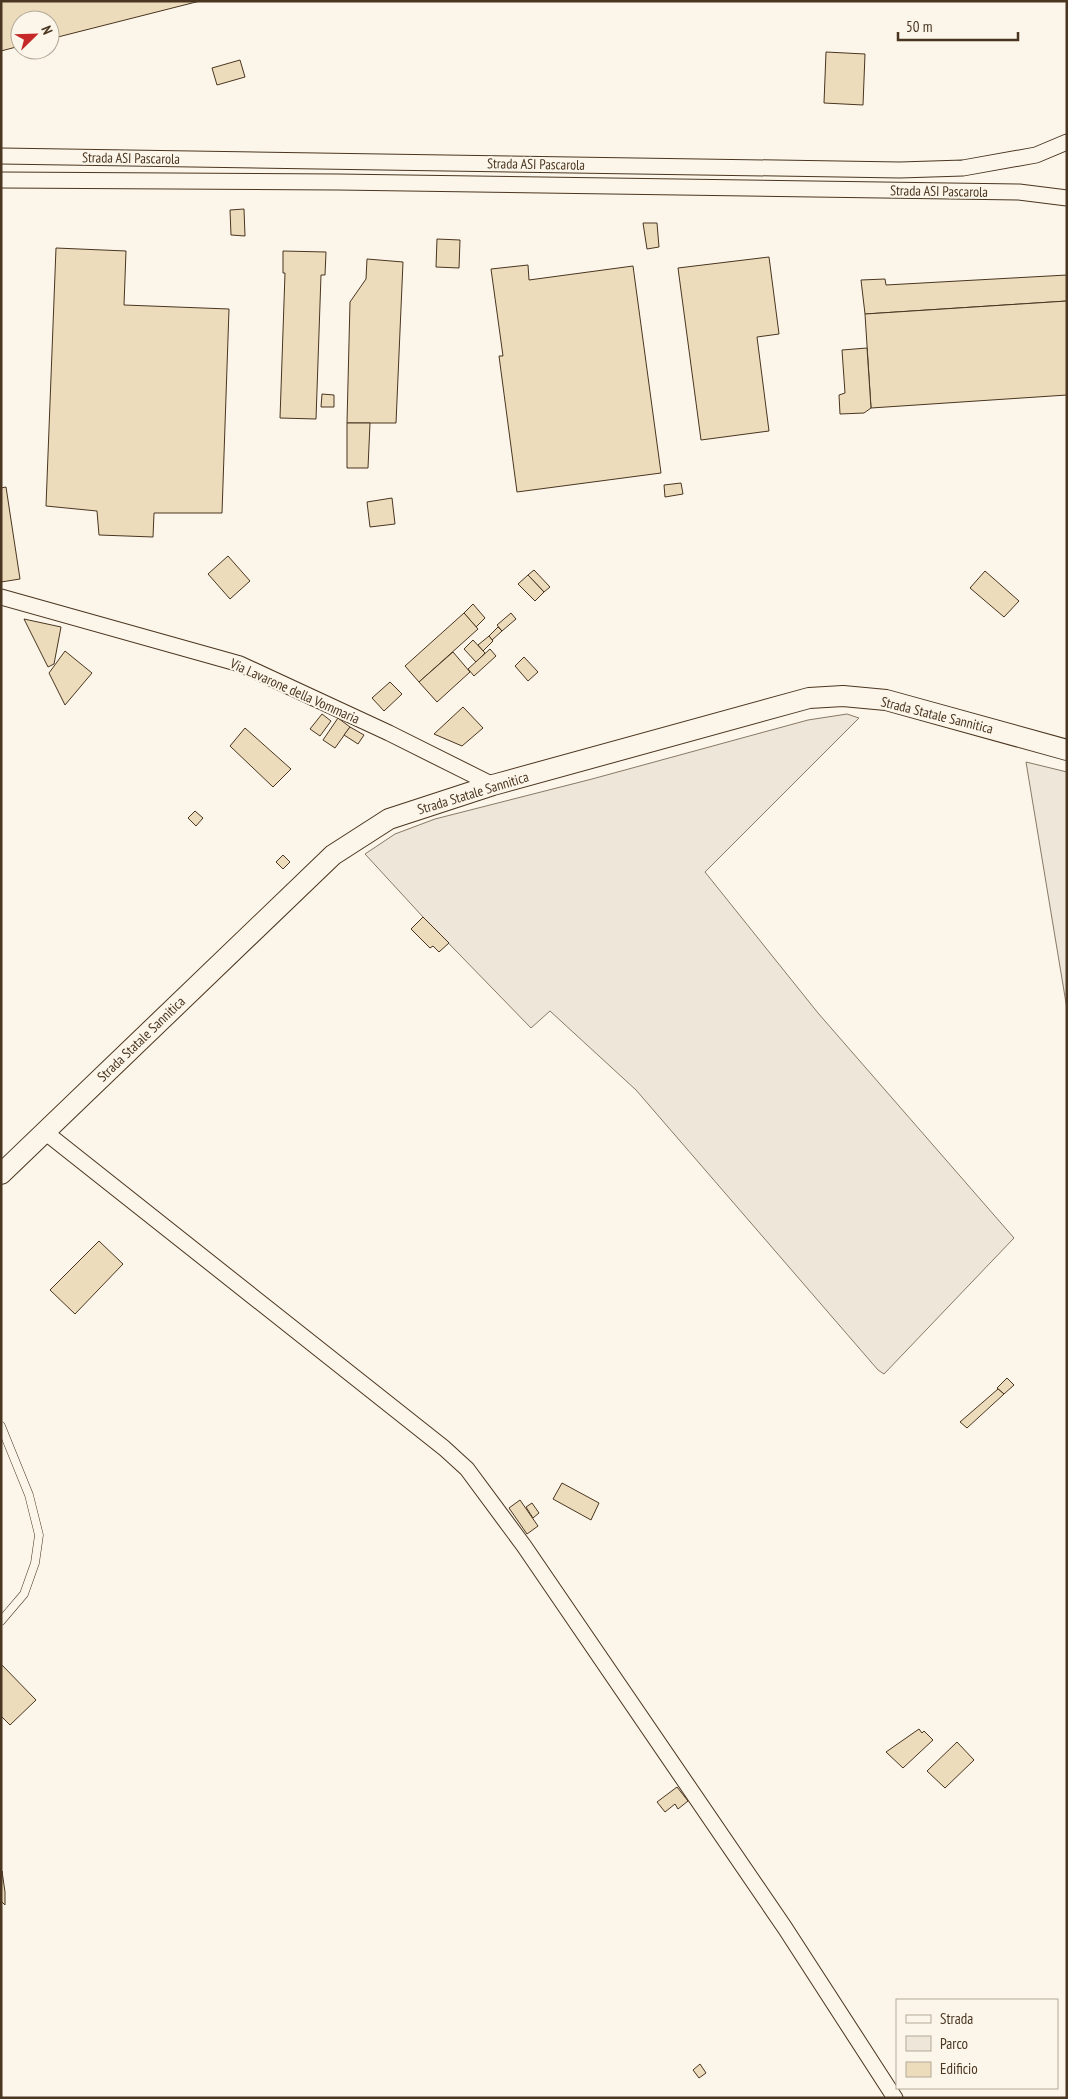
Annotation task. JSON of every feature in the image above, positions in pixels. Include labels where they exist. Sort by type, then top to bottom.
[{"type":"main road","name":"Strada Statale Sannitica","points":[[1,1174],[332,855],[389,819],[493,785],[808,698],[842,696],[886,700],[1067,750]]},
{"type":"street","name":"Strada ASI Pascarola","points":[[1,156],[900,170],[963,168],[1036,155],[1067,142]]},
{"type":"street","name":"Strada ASI Pascarola","points":[[1,180],[338,182],[1019,192],[1067,198]]},
{"type":"street","name":"Via Lavarone della Vommaria","points":[[1,597],[240,664],[388,733],[493,785]]},
{"type":"street","points":[[45,1132],[437,1442],[467,1469],[524,1546],[769,1904],[895,2098]]},
{"type":"lane","points":[[1,1426],[29,1495],[38,1535],[35,1563],[24,1594],[1,1621]]},
{"type":"green space","points":[[847,714],[859,718],[705,872],[818,1013],[1014,1238],[884,1374],[878,1370],[636,1090],[550,1011],[531,1028],[423,917],[365,854],[395,834],[435,819],[592,779],[808,720]]},
{"type":"green space","points":[[1026,762],[1067,772],[1067,1009]]},
{"type":"building","points":[[1,1],[200,1],[60,36],[60,10],[10,10],[10,49],[1,51]]},
{"type":"building","points":[[826,52],[865,54],[863,105],[824,103]]},
{"type":"building","points":[[240,60],[245,77],[217,85],[212,68]]},
{"type":"building","points":[[244,209],[245,236],[231,235],[230,210]]},
{"type":"building","points":[[643,223],[657,223],[659,247],[647,249]]},
{"type":"building","points":[[437,239],[460,240],[459,268],[436,267]]},
{"type":"building","points":[[56,248],[126,251],[124,305],[229,309],[222,513],[154,513],[153,537],[99,535],[97,511],[46,506]]},
{"type":"building","points":[[283,251],[326,252],[325,275],[321,275],[316,419],[280,418],[285,273],[283,273]]},
{"type":"building","points":[[769,257],[779,334],[757,337],[769,431],[701,440],[678,268]]},
{"type":"building","points":[[367,259],[403,262],[396,423],[347,423],[350,302],[366,279]]},
{"type":"building","points":[[528,265],[529,280],[633,266],[661,473],[517,492],[499,356],[503,356],[491,269]]},
{"type":"building","points":[[1067,275],[1067,301],[865,314],[861,280],[885,279],[886,285]]},
{"type":"building","points":[[1067,301],[1067,395],[871,408],[865,314]]},
{"type":"building","points":[[867,348],[871,408],[864,413],[840,414],[839,395],[845,393],[842,350]]},
{"type":"building","points":[[322,394],[334,395],[334,407],[321,407]]},
{"type":"building","points":[[347,423],[370,423],[368,468],[347,468]]},
{"type":"building","points":[[681,483],[683,494],[665,497],[664,485]]},
{"type":"building","points":[[6,487],[20,579],[1,582],[1,488]]},
{"type":"building","points":[[392,498],[395,524],[370,527],[367,502]]},
{"type":"building","points":[[228,556],[250,581],[230,599],[208,574]]},
{"type":"building","points":[[534,570],[550,587],[544,592],[528,575]]},
{"type":"building","points":[[985,571],[1019,601],[1004,617],[970,588]]},
{"type":"building","points":[[528,575],[544,592],[535,601],[518,584]]},
{"type":"building","points":[[473,604],[485,618],[476,627],[464,613]]},
{"type":"building","points":[[464,613],[478,629],[419,682],[405,666]]},
{"type":"building","points":[[511,613],[516,619],[502,631],[497,625]]},
{"type":"building","points":[[24,619],[61,627],[54,664],[48,667]]},
{"type":"building","points":[[498,627],[502,631],[492,640],[489,636]]},
{"type":"building","points":[[489,636],[493,641],[483,651],[478,645]]},
{"type":"building","points":[[473,640],[485,653],[476,662],[464,649]]},
{"type":"building","points":[[490,649],[496,656],[474,676],[468,669]]},
{"type":"building","points":[[65,651],[92,673],[65,705],[49,673]]},
{"type":"building","points":[[453,652],[470,672],[437,702],[419,682]]},
{"type":"building","points":[[524,657],[538,672],[528,681],[515,666]]},
{"type":"building","points":[[390,682],[402,694],[384,711],[372,698]]},
{"type":"building","points":[[463,707],[483,728],[462,746],[434,734]]},
{"type":"building","points":[[322,714],[331,721],[320,736],[310,729]]},
{"type":"building","points":[[338,718],[350,727],[335,748],[323,740]]},
{"type":"building","points":[[350,727],[364,735],[358,744],[344,735]]},
{"type":"building","points":[[245,728],[291,769],[273,787],[230,746]]},
{"type":"building","points":[[195,811],[203,818],[196,826],[188,818]]},
{"type":"building","points":[[283,855],[290,862],[283,869],[276,862]]},
{"type":"building","points":[[423,917],[449,943],[439,952],[433,946],[430,948],[411,929]]},
{"type":"building","points":[[99,1241],[123,1264],[75,1314],[50,1290]]},
{"type":"building","points":[[1007,1378],[1014,1385],[1004,1394],[997,1388]]},
{"type":"building","points":[[998,1389],[1004,1394],[967,1428],[960,1422]]},
{"type":"building","points":[[562,1483],[599,1503],[591,1520],[553,1499]]},
{"type":"building","points":[[520,1500],[538,1526],[527,1534],[509,1508]]},
{"type":"building","points":[[532,1503],[539,1513],[533,1518],[526,1507]]},
{"type":"building","points":[[1,1664],[36,1700],[10,1725],[1,1716]]},
{"type":"building","points":[[919,1729],[922,1733],[924,1731],[933,1740],[903,1768],[886,1752]]},
{"type":"building","points":[[957,1742],[974,1760],[945,1788],[927,1771]]},
{"type":"building","points":[[677,1787],[688,1801],[678,1809],[675,1804],[665,1812],[657,1802]]},
{"type":"building","points":[[2,1871],[5,1892],[5,1905],[1,1901]]},
{"type":"building","points":[[700,2064],[706,2073],[699,2078],[693,2070]]}]
